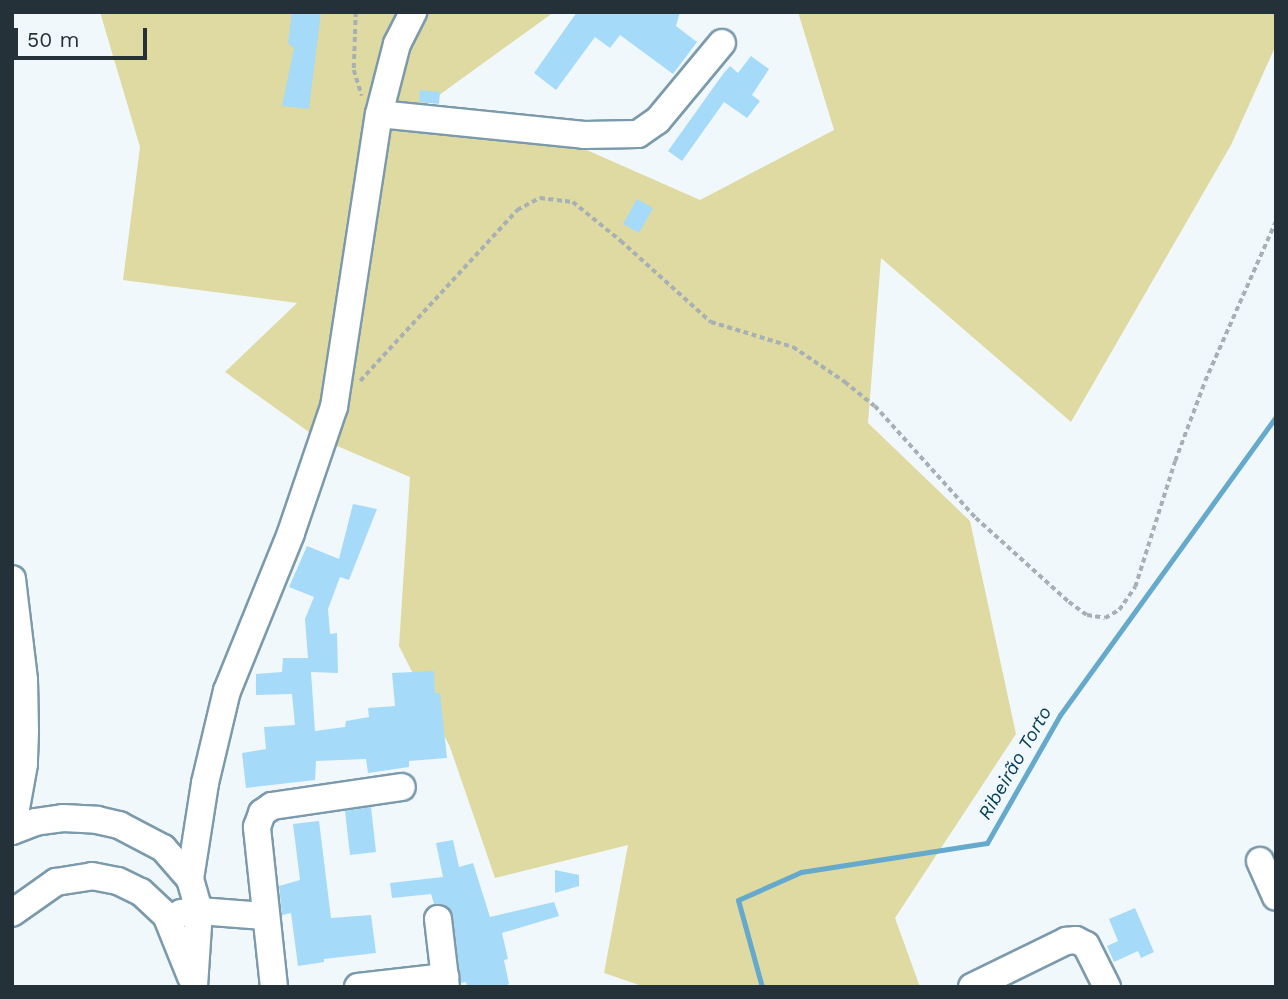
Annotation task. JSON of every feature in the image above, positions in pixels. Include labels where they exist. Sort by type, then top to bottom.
[{"type":"street","points":[[193,984],[199,911],[190,879],[213,744],[227,691],[291,533],[334,407],[379,114],[397,44],[413,12]]},
{"type":"street","points":[[379,114],[584,135],[638,134],[658,120],[722,43]]},
{"type":"street","points":[[12,579],[24,680],[24,764],[12,831]]},
{"type":"street","points":[[274,987],[264,916],[257,827],[262,814],[272,806],[402,787]]},
{"type":"street","points":[[12,831],[35,822],[63,818],[119,825],[163,848],[190,879]]},
{"type":"street","points":[[143,836],[178,837],[197,831]]},
{"type":"street","points":[[1260,860],[1276,897]]},
{"type":"street","points":[[12,913],[56,882],[92,876],[118,881],[141,892],[166,915],[193,984]]},
{"type":"street","points":[[166,915],[199,911],[264,916]]},
{"type":"street","points":[[358,987],[445,982],[438,919]]},
{"type":"street","points":[[972,987],[1066,942],[1076,940],[1086,945],[1107,987]]},
{"type":"path","points":[[356,12],[354,70],[359,93],[379,114]]},
{"type":"path","points":[[334,407],[450,286],[517,210],[540,198],[573,202],[711,322],[793,347],[845,382],[883,414],[968,510],[1069,602],[1087,615],[1105,618],[1119,610],[1135,587],[1196,404],[1276,221]]},
{"type":"shaded area","points":[[100,12],[554,12],[424,106],[555,136],[700,200],[834,130],[798,12],[1276,12],[1276,45],[1231,145],[1071,422],[881,258],[868,423],[970,521],[1016,734],[895,918],[920,987],[645,987],[604,973],[628,845],[495,878],[450,747],[399,646],[410,477],[316,437],[225,372],[297,303],[123,280],[140,147]]},
{"type":"building","points":[[292,12],[321,12],[309,109],[282,106],[294,48],[288,43]]},
{"type":"building","points":[[577,12],[680,12],[676,26],[697,42],[673,74],[620,35],[610,48],[595,37],[556,90],[534,73]]},
{"type":"building","points":[[751,56],[769,69],[752,95],[760,101],[747,118],[724,102],[682,161],[668,151],[723,74],[730,66],[738,73]]},
{"type":"building","points":[[420,90],[440,92],[439,104],[419,102]]},
{"type":"building","points":[[637,199],[653,208],[639,233],[623,224]]},
{"type":"building","points":[[353,504],[377,509],[349,580],[340,577],[328,609],[330,634],[337,633],[338,673],[311,672],[315,731],[345,727],[346,721],[369,717],[368,708],[395,706],[392,673],[434,671],[435,693],[440,693],[447,758],[409,761],[409,767],[368,773],[366,759],[316,761],[315,780],[246,788],[242,753],[266,749],[264,727],[295,725],[292,694],[256,695],[256,674],[282,672],[283,658],[308,658],[305,619],[314,597],[289,587],[307,546],[339,559]]},
{"type":"building","points":[[371,807],[376,852],[350,855],[345,811]]},
{"type":"building","points":[[319,821],[331,918],[371,915],[376,953],[324,959],[324,962],[298,966],[291,913],[282,915],[279,886],[300,880],[293,824]]},
{"type":"building","points":[[453,840],[459,867],[473,863],[490,917],[554,902],[559,916],[502,933],[508,959],[504,960],[509,984],[503,987],[467,987],[466,982],[461,983],[453,916],[445,905],[434,904],[431,894],[392,898],[390,883],[443,877],[436,843]]},
{"type":"building","points":[[555,870],[579,875],[579,886],[555,893]]},
{"type":"building","points":[[1135,908],[1154,952],[1141,958],[1138,951],[1114,962],[1107,946],[1118,941],[1109,919]]},
{"type":"waterway","name":"Ribeirão Torto","points":[[762,987],[738,900],[801,872],[987,843],[1060,715],[1276,417]]}]
